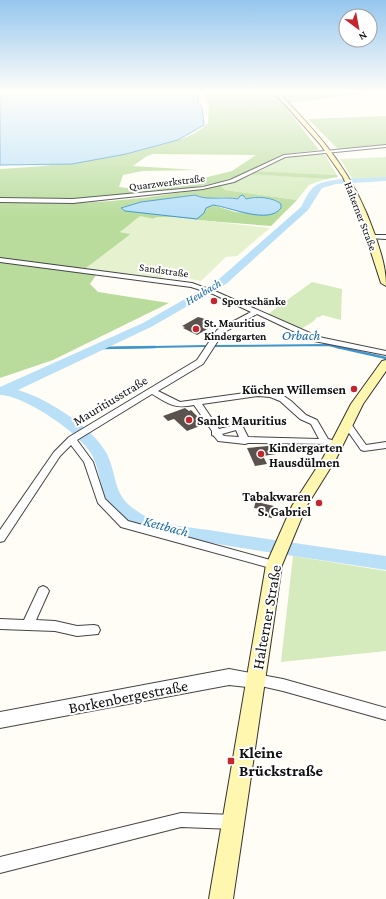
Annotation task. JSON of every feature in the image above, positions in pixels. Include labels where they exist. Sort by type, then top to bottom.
[{"type":"main road","name":"Halterner Straße","points":[[314,134],[330,152],[350,186],[386,283]]},
{"type":"main road","name":"Halterner Straße","points":[[221,899],[275,561],[296,509],[330,443],[346,423],[385,365]]},
{"type":"street","name":"Quarzwerkstraße","points":[[0,200],[73,201],[128,197],[203,188],[232,181],[284,156],[386,146]]},
{"type":"street","points":[[370,237],[386,237]]},
{"type":"street","name":"Sandstraße","points":[[0,260],[116,274],[200,288],[215,293],[317,339],[386,353]]},
{"type":"street","name":"Mauritiusstraße","points":[[0,538],[57,454],[74,438],[200,362],[220,332],[256,312]]},
{"type":"street","points":[[152,391],[173,403],[180,405],[255,395],[275,395],[284,399],[304,420],[314,422],[330,443]]},
{"type":"street","points":[[197,402],[221,439],[330,443]]},
{"type":"street","points":[[346,423],[364,448],[386,445]]},
{"type":"street","points":[[216,432],[239,427],[245,441]]},
{"type":"street","points":[[74,438],[88,462],[101,501],[125,524],[275,561]]},
{"type":"street","points":[[28,625],[42,591]]},
{"type":"street","points":[[0,624],[55,626],[77,631],[94,630]]},
{"type":"street","name":"Borkenbergestraße","points":[[0,720],[229,676],[256,680]]},
{"type":"street","points":[[256,680],[283,685],[386,714]]},
{"type":"street","points":[[0,865],[181,820],[234,822]]},
{"type":"green space","points":[[306,134],[319,150],[286,154],[251,171],[337,175],[338,177],[326,179],[244,174],[220,182],[180,190],[85,199],[0,199],[0,169],[59,164],[118,156],[178,140],[191,135]],"holes":[[[153,154],[256,155],[232,171],[187,182],[142,190],[119,187],[123,175],[142,171],[197,170],[133,166],[147,156]]]},
{"type":"green space","points":[[323,134],[386,134],[386,145],[338,149]]},
{"type":"green space","points":[[318,153],[325,155],[337,175],[258,172],[286,157]]},
{"type":"green space","points":[[386,157],[386,178],[353,180],[340,159]]},
{"type":"green space","points":[[250,174],[326,179],[309,185],[297,200],[225,190],[220,185]]},
{"type":"green space","points":[[220,185],[225,190],[297,200],[271,226],[158,217],[120,232],[131,234],[85,269],[87,271],[98,272],[90,284],[98,292],[169,303],[53,360],[0,378],[0,200],[62,203],[90,202],[165,195]],"holes":[[[195,195],[203,199],[222,197],[248,199],[255,197],[278,201],[252,213],[235,212],[213,205],[206,208],[197,219],[122,210],[122,207]]]},
{"type":"green space","points":[[140,216],[155,219],[158,217],[175,217],[270,228],[237,256],[226,257],[201,281],[166,274],[160,279],[144,277],[142,275],[85,269],[131,234],[120,232]]},
{"type":"green space","points":[[312,282],[342,289],[341,320],[322,315],[301,329],[268,314]]},
{"type":"green space","points":[[293,556],[386,571],[386,651],[281,662]]},
{"type":"water","points":[[0,134],[188,134],[178,140],[126,154],[72,164],[0,165]]},
{"type":"water","points":[[195,195],[205,198],[238,199],[243,195],[246,199],[264,198],[278,202],[281,204],[281,208],[275,213],[259,215],[213,205],[206,208],[204,213],[197,219],[125,211],[121,208],[141,202]]},
{"type":"building","name":"St. Mauritius Kindergarten","points":[[198,317],[216,324],[197,335],[183,328],[185,327],[182,326]]},
{"type":"building","name":"Sankt Mauritius","points":[[185,408],[189,411],[191,410],[205,424],[187,431],[174,419],[168,421],[163,416]]},
{"type":"building","name":"Kindergarten Hausdülmen","points":[[279,445],[283,453],[263,456],[267,464],[255,466],[247,448]]},
{"type":"building","points":[[256,500],[262,501],[261,503],[274,506],[272,518],[258,515],[260,509],[254,508]]},
{"type":"waterway","name":"Heubach","points":[[5,391],[147,325],[222,282],[305,208],[314,191],[319,186],[336,182],[386,179]]},
{"type":"waterway","name":"Orbach","points":[[214,346],[328,345],[341,348]]},
{"type":"waterway","name":"Orbach","points":[[137,347],[205,346]]},
{"type":"waterway","name":"Orbach","points":[[101,348],[137,347]]},
{"type":"waterway","name":"Orbach","points":[[103,348],[137,347]]},
{"type":"waterway","name":"Orbach","points":[[137,347],[155,347]]},
{"type":"waterway","name":"Orbach","points":[[337,347],[386,358]]},
{"type":"waterway","name":"Heubach","points":[[0,391],[5,391]]},
{"type":"waterway","name":"Kettbach","points":[[5,391],[36,402],[56,414],[87,439],[99,454],[103,463],[108,487],[115,501],[131,516],[147,524],[188,533],[386,563]]},
{"type":"place","name":"Sportschänke","points":[[214,301]]},
{"type":"place","name":"St. Mauritius Kindergarten","points":[[196,329]]},
{"type":"place","name":"Küchen Willemsen","points":[[354,389]]},
{"type":"place","name":"Sankt Mauritius","points":[[189,420]]},
{"type":"place","name":"Kindergarten Hausdülmen","points":[[261,454]]},
{"type":"place","name":"Tabakwaren S. Gabriel","points":[[319,503]]},
{"type":"place","name":"Kleine Brückstraße","points":[[231,761]]}]
